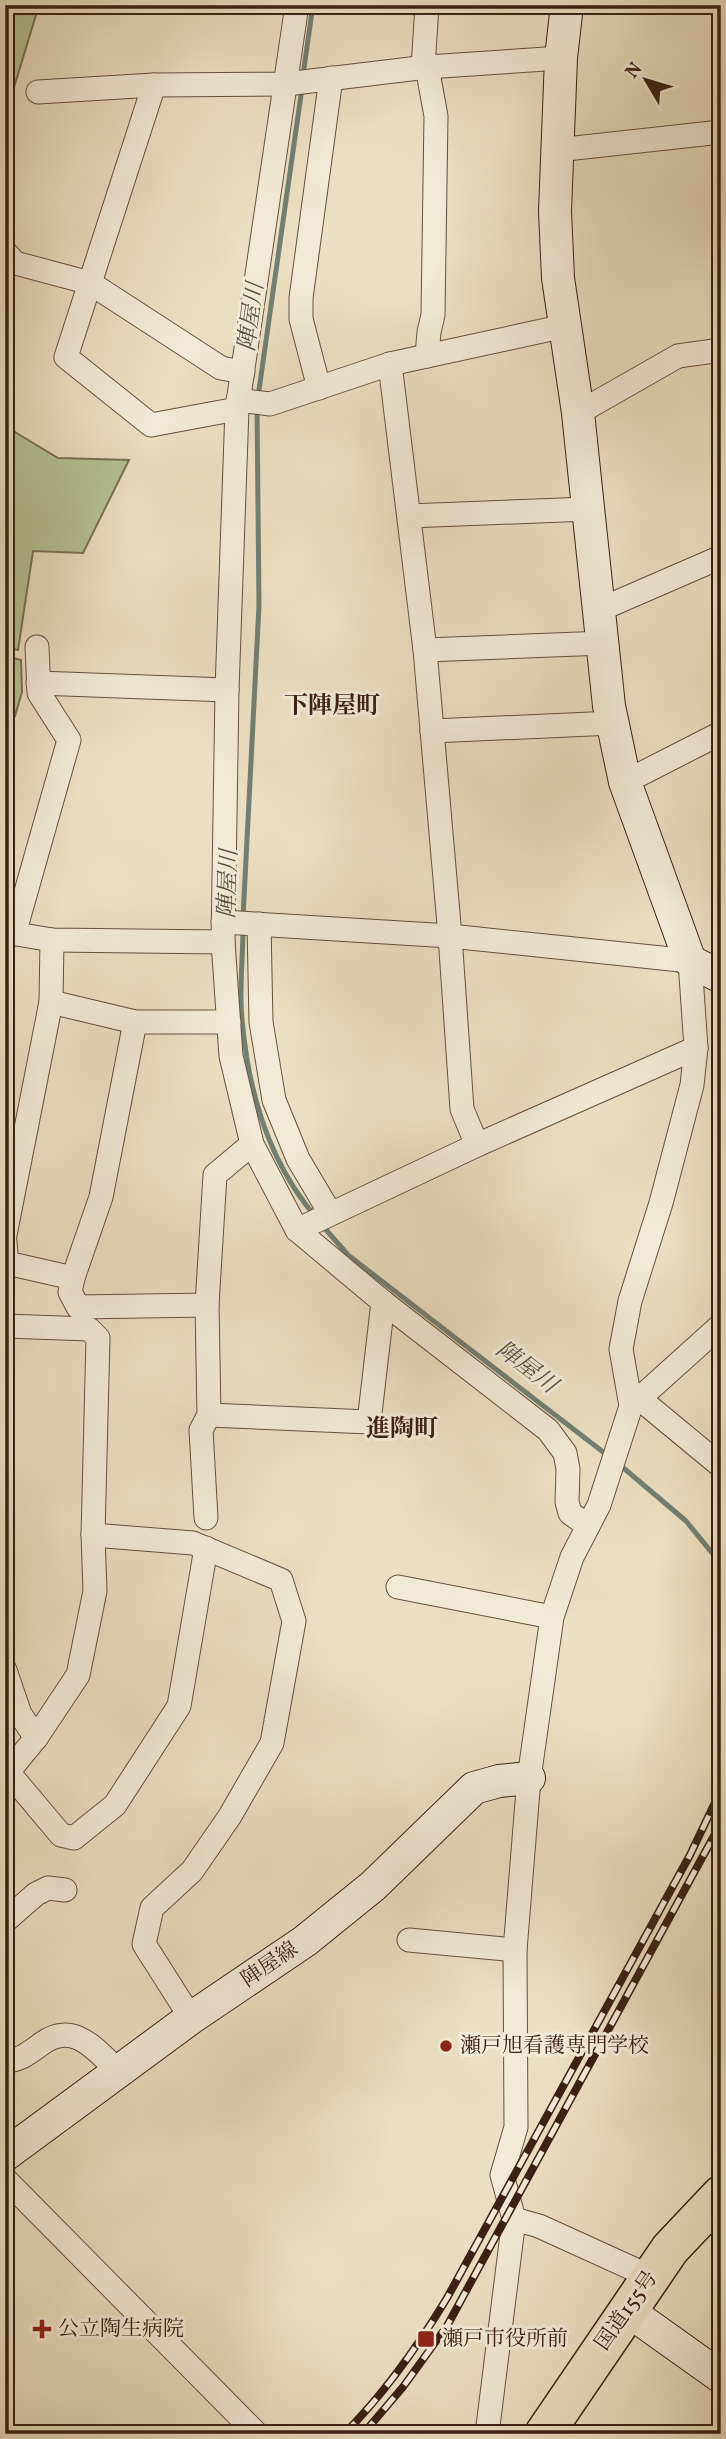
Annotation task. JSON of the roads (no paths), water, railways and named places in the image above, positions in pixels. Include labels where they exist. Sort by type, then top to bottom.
[{"type":"highway","name":"国道155号","points":[[544,2434],[670,2249],[721,2195]]},
{"type":"street","points":[[297,5],[306,82],[301,319],[319,388]]},
{"type":"street","points":[[427,5],[425,67],[436,125],[433,315],[427,356]]},
{"type":"street","points":[[567,5],[561,58],[557,150],[555,211],[558,278],[578,413],[599,610],[613,723],[625,782],[690,961],[696,1048],[689,1098],[661,1203],[629,1301],[621,1349],[635,1402],[721,1466]]},
{"type":"street","points":[[38,92],[154,85],[306,82],[425,67],[561,58]]},
{"type":"street","points":[[306,82],[243,372],[246,403],[227,690],[239,927],[229,1022],[231,1056],[252,1144],[383,1301],[548,1430],[565,1453],[568,1469],[566,1502],[570,1513],[588,1526]]},
{"type":"street","points":[[154,85],[66,357],[151,425],[246,403],[270,404],[390,364],[565,326]]},
{"type":"street","points":[[557,150],[721,132]]},
{"type":"street","points":[[5,252],[15,262],[90,283],[220,368],[243,372]]},
{"type":"street","points":[[578,413],[678,356],[721,350]]},
{"type":"street","points":[[390,364],[425,650],[450,936],[461,1109],[477,1145]]},
{"type":"street","points":[[409,516],[588,509]]},
{"type":"street","points":[[599,610],[721,557]]},
{"type":"street","points":[[425,650],[604,643]]},
{"type":"street","points":[[37,647],[39,693],[69,740],[10,933],[52,940],[239,927],[450,936],[690,961],[721,977]]},
{"type":"street","points":[[38,684],[227,690]]},
{"type":"street","points":[[432,731],[613,723]]},
{"type":"street","points":[[625,782],[721,733]]},
{"type":"street","points":[[239,927],[261,1022],[274,1100],[298,1159],[314,1221]]},
{"type":"street","points":[[5,1235],[51,1002],[52,940]]},
{"type":"street","points":[[51,1002],[135,1022],[229,1022]]},
{"type":"street","points":[[135,1022],[101,1197],[70,1292],[78,1307],[207,1305]]},
{"type":"street","points":[[314,1221],[696,1048]]},
{"type":"street","points":[[206,1518],[201,1430],[209,1415],[207,1305],[215,1175],[252,1144]]},
{"type":"street","points":[[5,1242],[7,1263],[73,1278]]},
{"type":"street","points":[[209,1415],[369,1422],[383,1301]]},
{"type":"street","points":[[487,2434],[514,2219],[502,2175],[516,2127],[515,1950],[529,1779],[552,1617],[572,1557],[599,1504],[617,1446],[635,1402],[721,1325]]},
{"type":"street","points":[[5,1326],[89,1329],[99,1338],[93,1535],[95,1591],[78,1675],[36,1738],[8,1772],[61,1835],[74,1838],[115,1805],[179,1706],[206,1548]]},
{"type":"street","points":[[93,1535],[193,1543],[281,1580],[294,1621],[272,1743],[230,1816],[192,1871],[152,1908],[144,1944],[191,2018]]},
{"type":"street","points":[[398,1587],[552,1617]]},
{"type":"street","points":[[5,1670],[20,1714],[36,1738]]},
{"type":"street","name":"陣屋線","points":[[5,2155],[191,2018],[305,1941],[373,1886],[474,1788],[499,1781],[529,1779]]},
{"type":"street","points":[[5,1921],[36,1894],[48,1888],[65,1890]]},
{"type":"street","points":[[409,1940],[515,1950]]},
{"type":"street","points":[[5,2062],[14,2061],[55,2036],[71,2034],[93,2046],[119,2072]]},
{"type":"street","points":[[5,2179],[257,2434]]},
{"type":"street","points":[[514,2219],[539,2226],[651,2277]]},
{"type":"street","points":[[627,2310],[721,2377]]},
{"type":"waterway","name":"陣屋川","points":[[303,75],[313,5]]},
{"type":"waterway","name":"陣屋川","points":[[258,397],[302,88]]},
{"type":"waterway","name":"陣屋川","points":[[243,918],[259,605],[257,407]]},
{"type":"waterway","name":"陣屋川","points":[[243,928],[242,1019],[255,1098],[263,1124],[285,1172],[315,1216]]},
{"type":"waterway","name":"陣屋川","points":[[321,1224],[348,1255],[607,1455]]},
{"type":"waterway","name":"陣屋川","points":[[620,1465],[686,1521],[721,1564]]},
{"type":"railway","points":[[344,2434],[400,2369],[447,2298],[690,1855],[721,1790]]},
{"type":"railway","points":[[363,2434],[403,2387],[447,2326],[721,1823]]},
{"type":"place","name":"瀬戸旭看護専門学校","points":[[446,2046]]},
{"type":"place","name":"公立陶生病院","points":[[42,2329]]},
{"type":"place","name":"瀬戸市役所前","points":[[426,2339]]},
{"type":"district","name":"下陣屋町","points":[[332,707]]},
{"type":"district","name":"進陶町","points":[[402,1430]]}]
